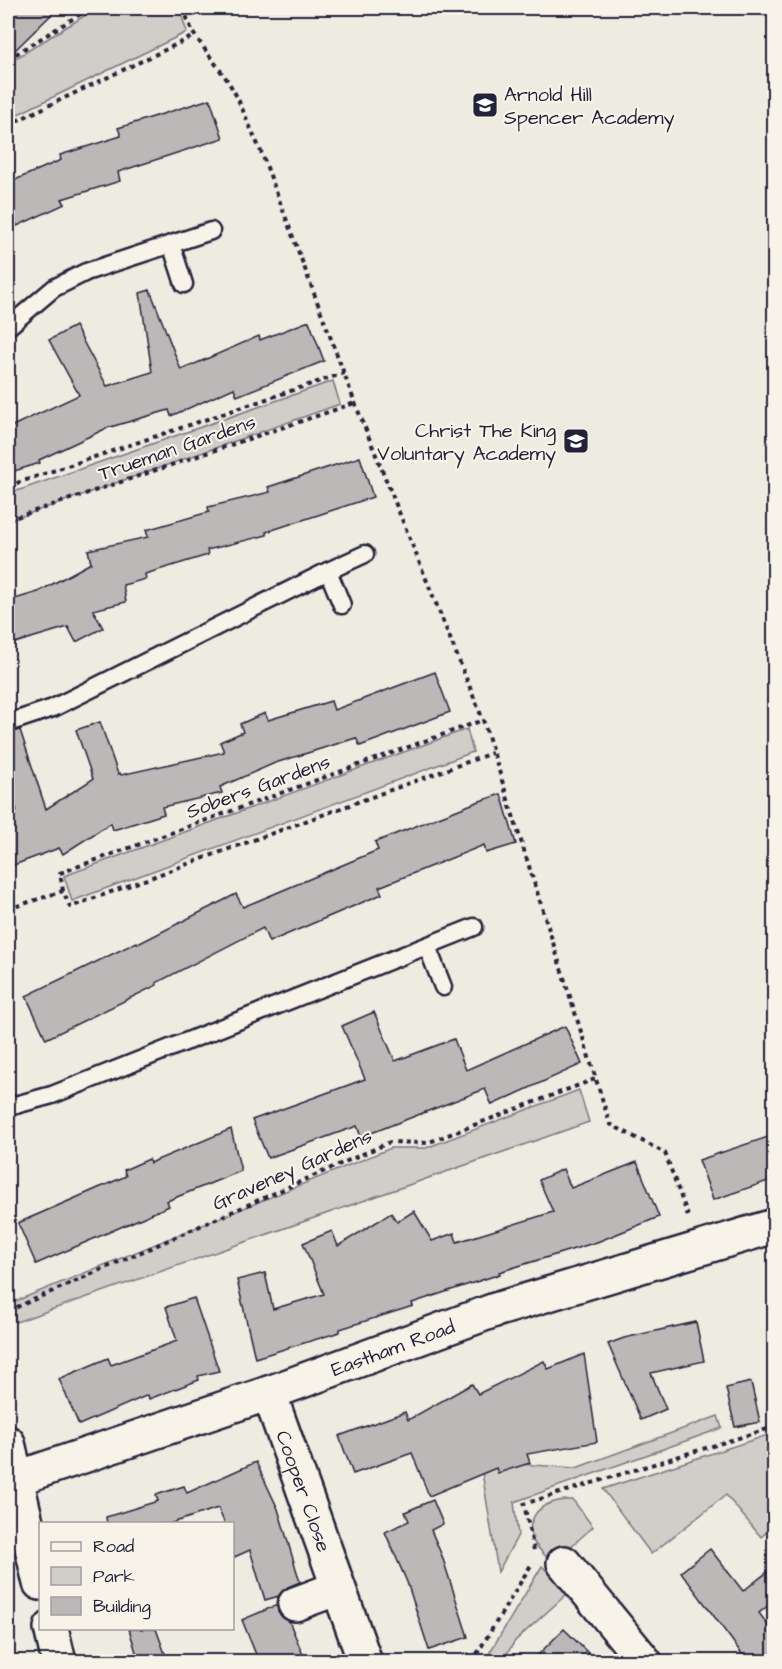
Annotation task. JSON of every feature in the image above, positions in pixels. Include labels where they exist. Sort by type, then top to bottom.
[{"type":"street","name":"Eastham Road","points":[[15,1479],[269,1393],[495,1310],[698,1247],[774,1226]]},
{"type":"street","name":"Cooper Close","points":[[269,1393],[365,1662]]},
{"type":"street","points":[[8,1443],[39,1579]]},
{"type":"street","points":[[564,1563],[645,1662]]},
{"type":"street","points":[[295,1604],[338,1588]]},
{"type":"street","points":[[51,1630],[59,1662]]},
{"type":"lane","points":[[8,327],[54,288],[86,272],[211,231]]},
{"type":"lane","points":[[171,244],[184,284]]},
{"type":"lane","points":[[8,723],[53,708],[364,554]]},
{"type":"lane","points":[[328,571],[342,605]]},
{"type":"lane","points":[[8,1107],[52,1095],[474,927]]},
{"type":"lane","points":[[428,946],[443,987]]},
{"type":"path","points":[[8,59],[90,8]]},
{"type":"path","points":[[183,8],[195,36],[228,81],[254,135],[355,403],[483,720],[610,1124],[665,1153],[698,1247]]},
{"type":"path","points":[[8,125],[195,36]]},
{"type":"path","name":"Trueman Gardens","points":[[8,486],[344,373]]},
{"type":"path","name":"Trueman Gardens","points":[[8,520],[355,403]]},
{"type":"path","name":"Sobers Gardens","points":[[63,891],[60,873],[483,720]]},
{"type":"path","points":[[8,909],[63,891],[70,907],[492,753]]},
{"type":"path","name":"Graveney Gardens","points":[[8,1311],[390,1142],[427,1143],[595,1079]]},
{"type":"path","points":[[472,1662],[536,1558],[524,1504],[774,1427]]},
{"type":"green space","points":[[97,8],[179,8],[187,32],[8,119],[8,63]]},
{"type":"green space","points":[[333,381],[340,404],[8,521],[8,494]]},
{"type":"green space","points":[[467,729],[473,752],[72,901],[64,876]]},
{"type":"green space","points":[[579,1090],[589,1122],[16,1322],[11,1303],[391,1148],[426,1148]]},
{"type":"green space","points":[[718,1416],[722,1428],[514,1502],[518,1535],[498,1572],[481,1466],[492,1462],[576,1468]]},
{"type":"green space","points":[[774,1433],[774,1526],[761,1537],[726,1495],[651,1554],[603,1489]]},
{"type":"green space","points":[[564,1500],[573,1500],[593,1527],[552,1563],[533,1541],[530,1531],[534,1516],[541,1508]]},
{"type":"green space","points":[[542,1566],[568,1593],[515,1641],[502,1661],[484,1662]]},
{"type":"building","points":[[8,8],[58,8],[8,57]]},
{"type":"building","points":[[210,99],[223,138],[118,172],[120,181],[62,199],[65,204],[17,226],[8,205],[8,183],[61,160],[60,155],[121,136],[118,128]]},
{"type":"building","points":[[150,290],[181,370],[259,336],[260,340],[309,321],[324,361],[237,396],[234,388],[171,416],[169,410],[107,428],[39,460],[40,463],[8,473],[8,428],[79,395],[49,340],[75,326],[107,386],[152,372],[140,293]]},
{"type":"building","points":[[360,457],[373,497],[266,532],[267,535],[207,550],[208,555],[145,574],[146,579],[123,585],[126,602],[93,610],[103,628],[76,642],[68,627],[8,645],[8,601],[38,592],[91,563],[88,550],[148,537],[146,530],[209,512],[208,507],[270,492],[268,487]]},
{"type":"building","points":[[435,672],[450,712],[360,746],[356,738],[275,763],[220,787],[222,793],[162,807],[164,814],[113,830],[111,823],[63,854],[59,848],[14,865],[8,849],[8,814],[17,811],[8,785],[8,733],[20,730],[46,809],[93,779],[76,730],[100,722],[118,774],[121,775],[224,752],[220,742],[243,732],[240,724],[265,713],[268,720],[331,701],[334,710]]},
{"type":"building","points":[[501,794],[516,844],[486,853],[484,845],[379,887],[382,894],[269,942],[263,928],[156,983],[157,985],[46,1039],[26,996],[137,942],[138,944],[236,894],[243,907],[378,850],[375,842]]},
{"type":"building","points":[[374,1012],[395,1061],[454,1039],[466,1070],[565,1026],[582,1064],[492,1105],[485,1089],[361,1137],[357,1126],[268,1158],[252,1120],[365,1079],[342,1026]]},
{"type":"building","points":[[231,1129],[241,1171],[167,1201],[169,1206],[36,1264],[18,1223],[126,1176],[124,1170],[149,1159],[150,1163]]},
{"type":"building","points":[[774,1135],[774,1179],[713,1200],[699,1160]]},
{"type":"building","points":[[637,1162],[659,1217],[597,1242],[499,1272],[500,1274],[412,1303],[413,1306],[340,1329],[340,1332],[255,1358],[237,1280],[265,1273],[273,1309],[324,1294],[303,1243],[332,1231],[338,1246],[391,1213],[397,1222],[414,1211],[432,1241],[454,1233],[457,1242],[553,1212],[539,1180],[563,1169],[571,1188]]},
{"type":"building","points":[[194,1298],[219,1371],[198,1376],[199,1380],[149,1399],[148,1395],[79,1425],[59,1379],[108,1358],[111,1365],[177,1341],[166,1307]]},
{"type":"building","points":[[696,1322],[704,1361],[651,1373],[666,1409],[641,1420],[608,1344],[624,1338]]},
{"type":"building","points":[[584,1354],[597,1442],[527,1454],[530,1463],[498,1473],[496,1468],[429,1496],[412,1453],[353,1474],[339,1436],[405,1412],[408,1420],[472,1384],[478,1394],[544,1361],[548,1369]]},
{"type":"building","points":[[751,1382],[760,1422],[735,1427],[726,1388]]},
{"type":"building","points":[[256,1462],[278,1509],[300,1582],[288,1587],[279,1596],[265,1600],[250,1550],[234,1557],[234,1522],[224,1522],[218,1508],[175,1522],[107,1522],[106,1517],[158,1501],[156,1495],[184,1486],[187,1493]]},
{"type":"building","points":[[433,1500],[443,1524],[431,1530],[442,1556],[468,1637],[429,1650],[407,1582],[385,1532],[409,1521],[405,1512]]},
{"type":"building","points":[[710,1549],[743,1591],[774,1567],[774,1601],[759,1613],[774,1633],[774,1662],[748,1662],[681,1572]]},
{"type":"building","points":[[277,1605],[283,1618],[289,1621],[306,1662],[259,1662],[242,1620]]},
{"type":"building","points":[[564,1629],[597,1662],[531,1662]]},
{"type":"building","points":[[129,1630],[156,1630],[168,1662],[139,1662]]},
{"type":"place","name":"Arnold Hill Spencer Academy","points":[[485,105]]},
{"type":"place","name":"Christ The King Voluntary Academy","points":[[576,441]]}]
